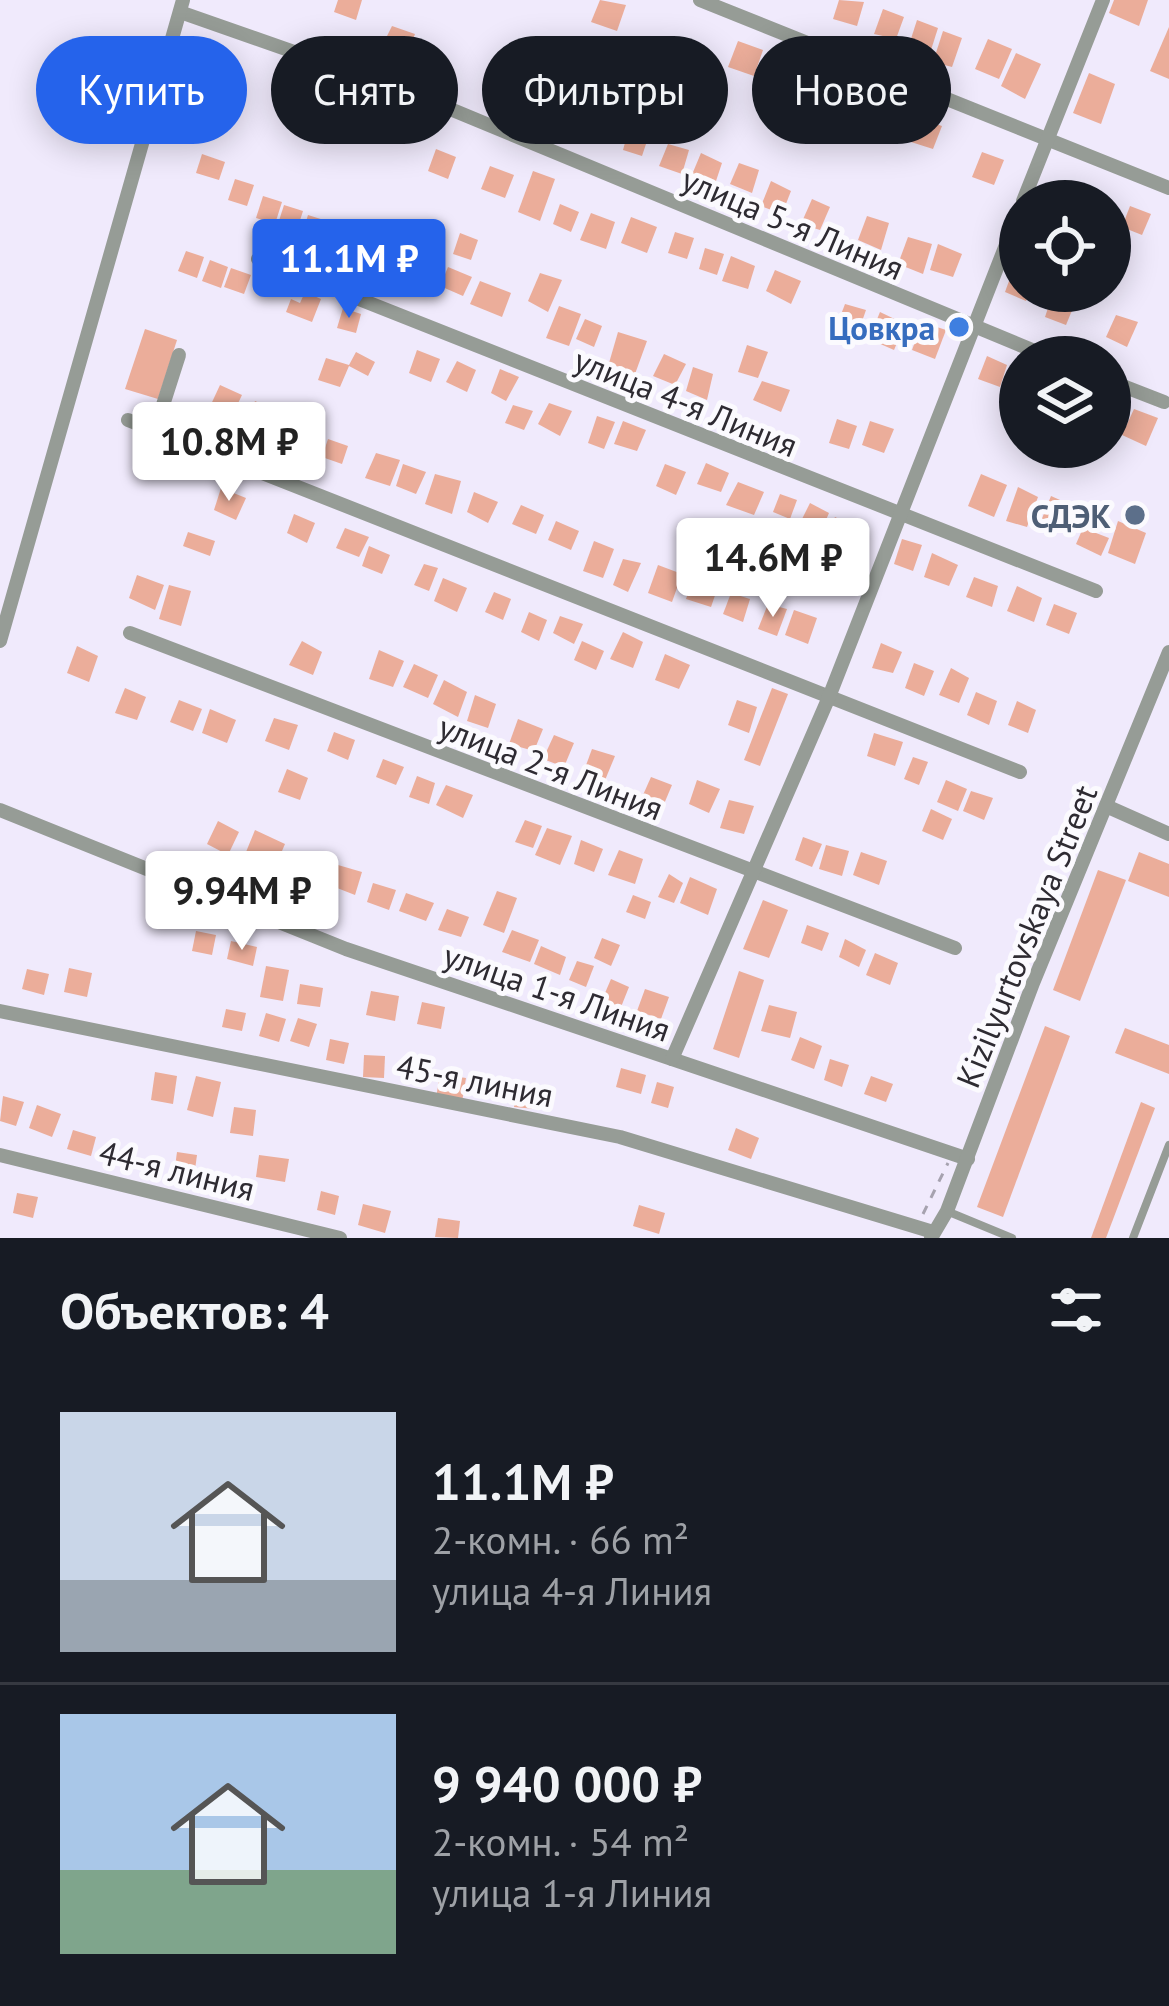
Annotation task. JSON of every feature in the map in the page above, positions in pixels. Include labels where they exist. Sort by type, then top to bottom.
[{"type":"street","points":[[700,0],[1169,188]]},
{"type":"street","points":[[1032,180],[1103,0]]},
{"type":"street","points":[[0,641],[182,6]]},
{"type":"street","name":"улица 5-я Линия","points":[[182,6],[414,94],[999,337]]},
{"type":"street","name":"улица 4-я Линия","points":[[258,259],[1096,591]]},
{"type":"street","points":[[672,1059],[830,697],[999,263]]},
{"type":"street","points":[[155,430],[179,355]]},
{"type":"street","points":[[1131,389],[1164,402]]},
{"type":"street","points":[[128,420],[1019,772]]},
{"type":"street","name":"улица 2-я Линия","points":[[130,633],[955,948]]},
{"type":"street","name":"Kizilyurtovskaya Street","points":[[927,1232],[947,1211],[960,1156],[1169,652]]},
{"type":"street","points":[[1106,806],[1169,834]]},
{"type":"street","name":"улица 1-я Линия","points":[[0,810],[346,949],[960,1156]]},
{"type":"street","name":"45-я линия","points":[[0,1011],[620,1137],[927,1232]]},
{"type":"street","name":"44-я линия","points":[[0,1155],[340,1238]]},
{"type":"lane","points":[[1132,1238],[1169,1145]]},
{"type":"lane","points":[[947,1211],[1012,1238]]},
{"type":"path","points":[[927,1232],[960,1156]]},
{"type":"building","points":[[338,0],[362,0],[356,20],[334,12]]},
{"type":"building","points":[[600,0],[626,5],[617,31],[591,22]]},
{"type":"building","points":[[839,0],[864,2],[857,26],[833,19]]},
{"type":"building","points":[[1114,0],[1148,0],[1139,26],[1109,13]]},
{"type":"building","points":[[883,9],[904,17],[897,36],[874,34]]},
{"type":"building","points":[[917,20],[938,28],[935,36],[912,36]]},
{"type":"building","points":[[392,26],[415,34],[414,36],[387,36]]},
{"type":"building","points":[[1169,27],[1169,79],[1150,71]]},
{"type":"building","points":[[943,31],[962,38],[952,67],[951,36],[941,36]]},
{"type":"building","points":[[988,39],[1012,49],[999,79],[975,69]]},
{"type":"building","points":[[738,41],[752,46],[752,75],[728,67]]},
{"type":"building","points":[[1016,53],[1041,64],[1025,99],[1001,86]]},
{"type":"building","points":[[1089,73],[1115,84],[1101,124],[1073,113]]},
{"type":"building","points":[[625,144],[646,144],[642,156],[623,150]]},
{"type":"building","points":[[668,144],[689,150],[682,174],[659,166]]},
{"type":"building","points":[[436,149],[456,157],[448,179],[428,171]]},
{"type":"building","points":[[982,152],[1004,160],[994,185],[972,177]]},
{"type":"building","points":[[701,153],[722,163],[715,184],[691,177]]},
{"type":"building","points":[[202,154],[225,162],[219,180],[196,173]]},
{"type":"building","points":[[739,163],[759,170],[752,193],[730,184]]},
{"type":"building","points":[[490,166],[514,175],[505,198],[481,189]]},
{"type":"building","points":[[533,171],[555,179],[540,221],[518,212]]},
{"type":"building","points":[[235,179],[254,185],[247,206],[228,200]]},
{"type":"building","points":[[771,181],[791,191],[782,214],[761,206]]},
{"type":"building","points":[[263,196],[282,202],[275,224],[256,218]]},
{"type":"building","points":[[812,199],[830,207],[820,230],[801,224]]},
{"type":"building","points":[[560,204],[579,212],[571,232],[553,224]]},
{"type":"building","points":[[284,205],[303,211],[296,233],[277,227]]},
{"type":"building","points":[[1131,206],[1151,214],[1142,235],[1131,231]]},
{"type":"building","points":[[591,213],[615,222],[606,249],[580,240]]},
{"type":"building","points":[[308,215],[327,221],[320,243],[301,237]]},
{"type":"building","points":[[867,216],[889,223],[881,250],[858,240]]},
{"type":"building","points":[[631,217],[657,227],[647,253],[621,243]]},
{"type":"building","points":[[330,223],[349,229],[343,251],[324,245]]},
{"type":"building","points":[[675,232],[694,238],[687,259],[668,253]]},
{"type":"building","points":[[368,233],[389,242],[378,267],[358,258]]},
{"type":"building","points":[[460,233],[478,240],[471,260],[453,254]]},
{"type":"building","points":[[908,237],[932,244],[923,274],[898,264]]},
{"type":"building","points":[[938,244],[962,254],[953,277],[930,270]]},
{"type":"building","points":[[398,248],[414,255],[403,280],[387,271]]},
{"type":"building","points":[[705,248],[724,254],[717,275],[699,269]]},
{"type":"building","points":[[186,251],[204,257],[197,278],[178,271]]},
{"type":"building","points":[[731,256],[755,266],[748,289],[722,281]]},
{"type":"building","points":[[210,260],[228,267],[221,288],[202,281]]},
{"type":"building","points":[[448,267],[472,277],[463,296],[440,286]]},
{"type":"building","points":[[231,268],[251,275],[244,294],[224,287]]},
{"type":"building","points":[[775,270],[801,281],[791,304],[766,291]]},
{"type":"building","points":[[540,273],[562,280],[548,312],[528,301]]},
{"type":"building","points":[[480,281],[511,293],[502,317],[470,304]]},
{"type":"building","points":[[305,292],[321,299],[312,322],[286,312],[291,299],[300,303]]},
{"type":"building","points":[[845,304],[866,310],[858,333],[837,325]]},
{"type":"building","points":[[559,306],[581,314],[569,346],[546,338]]},
{"type":"building","points":[[343,308],[361,314],[356,333],[337,328]]},
{"type":"building","points":[[880,312],[905,324],[894,350],[869,339]]},
{"type":"building","points":[[1047,312],[1071,312],[1066,325],[1045,317]]},
{"type":"building","points":[[1116,315],[1138,322],[1131,338],[1106,336]]},
{"type":"building","points":[[585,319],[602,326],[594,347],[576,339]]},
{"type":"building","points":[[922,322],[946,330],[935,359],[912,350]]},
{"type":"building","points":[[145,329],[177,340],[158,399],[125,389]]},
{"type":"building","points":[[618,332],[647,341],[635,374],[609,363]]},
{"type":"building","points":[[747,345],[768,352],[758,378],[738,372]]},
{"type":"building","points":[[417,350],[440,359],[431,382],[409,373]]},
{"type":"building","points":[[356,352],[375,362],[368,376],[349,366],[340,387],[318,380],[326,358],[349,365]]},
{"type":"building","points":[[664,354],[686,364],[675,385],[653,376]]},
{"type":"building","points":[[987,356],[999,361],[999,387],[978,379]]},
{"type":"building","points":[[457,361],[476,370],[467,392],[446,382]]},
{"type":"building","points":[[693,367],[713,374],[707,400],[686,391]]},
{"type":"building","points":[[500,369],[519,377],[506,401],[491,393]]},
{"type":"building","points":[[762,381],[790,390],[781,412],[753,400]]},
{"type":"building","points":[[220,385],[242,395],[230,420],[207,413]]},
{"type":"building","points":[[255,401],[275,410],[263,440],[242,431]]},
{"type":"building","points":[[549,403],[572,411],[560,436],[538,424]]},
{"type":"building","points":[[513,405],[533,411],[524,430],[505,423]]},
{"type":"building","points":[[1134,409],[1158,418],[1146,446],[1131,439]]},
{"type":"building","points":[[597,416],[615,422],[604,449],[588,443]]},
{"type":"building","points":[[290,419],[318,430],[306,462],[276,450]]},
{"type":"building","points":[[837,419],[857,426],[849,449],[829,443]]},
{"type":"building","points":[[623,421],[646,430],[637,451],[614,444]]},
{"type":"building","points":[[870,421],[894,429],[884,453],[862,445]]},
{"type":"building","points":[[328,439],[348,446],[342,464],[322,457]]},
{"type":"building","points":[[376,453],[400,460],[390,486],[365,478]]},
{"type":"building","points":[[706,463],[729,473],[721,492],[697,484]]},
{"type":"building","points":[[403,464],[426,472],[416,494],[396,486]]},
{"type":"building","points":[[665,464],[686,472],[676,495],[656,486]]},
{"type":"building","points":[[435,474],[461,481],[452,514],[425,504]]},
{"type":"building","points":[[981,474],[1007,485],[994,517],[968,506]]},
{"type":"building","points":[[738,482],[764,492],[754,515],[726,505]]},
{"type":"building","points":[[1018,487],[1038,497],[1027,527],[1006,521]]},
{"type":"building","points":[[221,488],[246,498],[236,520],[214,510]]},
{"type":"building","points":[[474,492],[498,502],[488,523],[467,512]]},
{"type":"building","points":[[780,494],[797,500],[790,519],[773,512]]},
{"type":"building","points":[[1051,496],[1076,507],[1068,534],[1039,526]]},
{"type":"building","points":[[810,503],[829,513],[819,536],[799,525]]},
{"type":"building","points":[[521,505],[544,515],[536,534],[512,524]]},
{"type":"building","points":[[294,514],[315,523],[307,543],[287,533]]},
{"type":"building","points":[[835,517],[857,528],[846,548],[825,537]]},
{"type":"building","points":[[556,521],[579,531],[571,550],[548,540]]},
{"type":"building","points":[[1118,521],[1146,533],[1135,564],[1108,553]]},
{"type":"building","points":[[345,528],[369,537],[359,557],[336,548]]},
{"type":"building","points":[[1083,528],[1109,538],[1101,556],[1076,544]]},
{"type":"building","points":[[188,532],[215,541],[210,556],[183,546]]},
{"type":"building","points":[[902,539],[922,545],[913,571],[894,564]]},
{"type":"building","points":[[594,541],[614,549],[603,578],[583,571]]},
{"type":"building","points":[[369,546],[390,555],[382,574],[362,566]]},
{"type":"building","points":[[932,553],[958,565],[949,586],[924,577]]},
{"type":"building","points":[[623,559],[641,563],[628,592],[613,585]]},
{"type":"building","points":[[424,564],[438,568],[429,591],[414,585]]},
{"type":"building","points":[[658,565],[682,574],[672,602],[648,593]]},
{"type":"building","points":[[695,572],[720,581],[711,607],[686,599]]},
{"type":"building","points":[[137,575],[164,585],[155,610],[129,598]]},
{"type":"building","points":[[974,577],[998,586],[992,607],[966,597]]},
{"type":"building","points":[[443,578],[467,588],[457,612],[434,601]]},
{"type":"building","points":[[169,585],[191,591],[181,626],[159,619]]},
{"type":"building","points":[[1017,586],[1042,598],[1034,622],[1007,611]]},
{"type":"building","points":[[494,592],[511,599],[503,620],[485,612]]},
{"type":"building","points":[[731,593],[750,599],[743,622],[723,614]]},
{"type":"building","points":[[768,604],[787,609],[777,636],[758,629]]},
{"type":"building","points":[[1054,604],[1077,613],[1069,634],[1046,625]]},
{"type":"building","points":[[794,610],[817,618],[808,644],[785,635]]},
{"type":"building","points":[[529,612],[547,620],[539,641],[521,632]]},
{"type":"building","points":[[560,616],[583,624],[574,644],[553,633]]},
{"type":"building","points":[[623,632],[643,642],[633,668],[610,659]]},
{"type":"building","points":[[302,641],[322,652],[313,675],[289,665]]},
{"type":"building","points":[[582,641],[604,651],[596,670],[574,660]]},
{"type":"building","points":[[881,643],[902,652],[893,673],[872,668]]},
{"type":"building","points":[[77,646],[98,656],[89,682],[67,673]]},
{"type":"building","points":[[379,650],[404,661],[393,687],[369,679]]},
{"type":"building","points":[[665,654],[690,665],[679,689],[655,680]]},
{"type":"building","points":[[914,663],[934,671],[924,696],[905,688]]},
{"type":"building","points":[[414,664],[438,675],[428,698],[403,687]]},
{"type":"building","points":[[951,668],[969,678],[959,703],[939,695]]},
{"type":"building","points":[[444,680],[467,692],[458,717],[433,704]]},
{"type":"building","points":[[125,688],[146,697],[137,720],[115,713]]},
{"type":"building","points":[[772,688],[788,694],[760,766],[744,760]]},
{"type":"building","points":[[976,692],[997,701],[989,725],[967,715]]},
{"type":"building","points":[[475,695],[496,704],[488,728],[467,721]]},
{"type":"building","points":[[179,700],[202,709],[193,731],[170,722]]},
{"type":"building","points":[[737,700],[757,707],[749,733],[728,725]]},
{"type":"building","points":[[1017,701],[1036,710],[1028,733],[1008,725]]},
{"type":"building","points":[[210,709],[236,720],[227,743],[202,733]]},
{"type":"building","points":[[274,718],[298,725],[289,750],[265,741]]},
{"type":"building","points":[[518,719],[543,729],[534,751],[509,744]]},
{"type":"building","points":[[334,732],[355,740],[348,760],[327,751]]},
{"type":"building","points":[[874,733],[903,742],[895,766],[867,756]]},
{"type":"building","points":[[554,735],[574,743],[564,767],[543,759]]},
{"type":"building","points":[[592,749],[615,756],[603,785],[582,776]]},
{"type":"building","points":[[913,757],[928,762],[919,785],[904,779]]},
{"type":"building","points":[[383,759],[404,767],[396,785],[376,777]]},
{"type":"building","points":[[287,769],[308,778],[300,800],[278,792]]},
{"type":"building","points":[[417,776],[435,783],[429,804],[409,797]]},
{"type":"building","points":[[651,777],[672,785],[664,804],[643,795]]},
{"type":"building","points":[[697,780],[720,789],[709,813],[689,804]]},
{"type":"building","points":[[946,780],[967,789],[958,811],[937,802]]},
{"type":"building","points":[[446,785],[473,795],[463,818],[436,805]]},
{"type":"building","points":[[971,791],[993,798],[984,820],[963,811]]},
{"type":"building","points":[[729,800],[754,806],[744,834],[720,828]]},
{"type":"building","points":[[931,809],[952,819],[943,840],[922,831]]},
{"type":"building","points":[[525,820],[542,826],[533,848],[515,842]]},
{"type":"building","points":[[218,821],[239,832],[228,855],[207,844]]},
{"type":"building","points":[[547,828],[572,836],[560,865],[535,855]]},
{"type":"building","points":[[255,830],[285,844],[276,865],[246,852]]},
{"type":"building","points":[[803,837],[822,844],[812,867],[795,860]]},
{"type":"building","points":[[581,840],[603,849],[594,872],[574,864]]},
{"type":"building","points":[[826,845],[849,851],[842,876],[819,869]]},
{"type":"building","points":[[619,850],[643,859],[635,884],[608,875]]},
{"type":"building","points":[[861,852],[887,861],[879,885],[853,875]]},
{"type":"building","points":[[1139,852],[1169,864],[1169,897],[1128,881]]},
{"type":"building","points":[[302,854],[324,861],[314,883],[294,875]]},
{"type":"building","points":[[338,865],[362,872],[355,895],[332,886]]},
{"type":"building","points":[[1098,870],[1126,880],[1080,1001],[1053,990]]},
{"type":"building","points":[[669,874],[683,883],[674,903],[658,897]]},
{"type":"building","points":[[690,877],[717,889],[708,915],[680,903]]},
{"type":"building","points":[[373,883],[396,890],[389,910],[367,902]]},
{"type":"building","points":[[497,891],[517,898],[504,933],[483,925]]},
{"type":"building","points":[[406,893],[434,903],[426,921],[399,911]]},
{"type":"building","points":[[633,895],[651,902],[645,919],[626,912]]},
{"type":"building","points":[[763,900],[788,910],[769,958],[743,949]]},
{"type":"building","points":[[447,909],[469,917],[461,937],[438,930]]},
{"type":"building","points":[[807,925],[829,933],[822,951],[801,943]]},
{"type":"building","points":[[512,930],[539,940],[530,962],[502,952]]},
{"type":"building","points":[[196,931],[216,935],[212,955],[192,951]]},
{"type":"building","points":[[602,938],[620,945],[611,966],[594,958]]},
{"type":"building","points":[[845,939],[866,950],[859,967],[839,957]]},
{"type":"building","points":[[231,941],[257,947],[253,966],[227,959]]},
{"type":"building","points":[[541,946],[566,957],[560,975],[534,964]]},
{"type":"building","points":[[875,953],[898,963],[890,985],[866,975]]},
{"type":"building","points":[[577,961],[594,966],[586,987],[569,980]]},
{"type":"building","points":[[266,966],[289,970],[283,1001],[260,997]]},
{"type":"building","points":[[69,968],[92,973],[87,997],[64,992]]},
{"type":"building","points":[[27,969],[49,974],[44,995],[22,989]]},
{"type":"building","points":[[739,971],[764,980],[739,1058],[713,1049]]},
{"type":"building","points":[[611,979],[629,987],[621,1007],[602,1000]]},
{"type":"building","points":[[300,984],[323,988],[320,1007],[297,1004]]},
{"type":"building","points":[[645,989],[669,997],[661,1019],[637,1011]]},
{"type":"building","points":[[371,991],[399,996],[395,1021],[366,1015]]},
{"type":"building","points":[[422,1002],[445,1007],[441,1029],[417,1024]]},
{"type":"building","points":[[769,1005],[797,1012],[790,1038],[761,1031]]},
{"type":"building","points":[[226,1009],[246,1013],[242,1031],[222,1027]]},
{"type":"building","points":[[266,1013],[286,1019],[279,1042],[259,1036]]},
{"type":"building","points":[[298,1018],[317,1024],[309,1047],[290,1041]]},
{"type":"building","points":[[1045,1026],[1070,1036],[1003,1217],[977,1207]]},
{"type":"building","points":[[1125,1028],[1169,1045],[1169,1074],[1115,1053]]},
{"type":"building","points":[[800,1037],[822,1046],[814,1069],[791,1060]]},
{"type":"building","points":[[330,1039],[349,1043],[344,1064],[326,1060]]},
{"type":"building","points":[[364,1055],[385,1056],[384,1078],[363,1077]]},
{"type":"building","points":[[830,1059],[849,1065],[842,1087],[824,1080]]},
{"type":"building","points":[[621,1068],[646,1075],[641,1094],[616,1087]]},
{"type":"building","points":[[155,1072],[177,1076],[173,1104],[151,1100]]},
{"type":"building","points":[[440,1074],[466,1078],[462,1102],[436,1098]]},
{"type":"building","points":[[196,1076],[221,1082],[213,1117],[187,1110]]},
{"type":"building","points":[[871,1076],[893,1084],[886,1102],[864,1094]]},
{"type":"building","points":[[657,1082],[674,1087],[668,1108],[651,1103]]},
{"type":"building","points":[[516,1088],[537,1091],[535,1109],[514,1107]]},
{"type":"building","points":[[3,1096],[24,1102],[16,1126],[0,1121]]},
{"type":"building","points":[[1141,1102],[1155,1108],[1106,1238],[1091,1238]]},
{"type":"building","points":[[37,1105],[61,1114],[52,1137],[29,1128]]},
{"type":"building","points":[[234,1107],[256,1110],[253,1136],[230,1133]]},
{"type":"building","points":[[736,1128],[759,1138],[751,1159],[728,1150]]},
{"type":"building","points":[[73,1130],[96,1137],[91,1156],[67,1149]]},
{"type":"building","points":[[177,1152],[197,1155],[194,1177],[174,1174]]},
{"type":"building","points":[[259,1155],[289,1159],[285,1182],[256,1177]]},
{"type":"building","points":[[321,1191],[339,1196],[335,1215],[317,1210]]},
{"type":"building","points":[[17,1193],[38,1197],[33,1218],[13,1213]]},
{"type":"building","points":[[363,1204],[391,1211],[385,1233],[358,1225]]},
{"type":"building","points":[[639,1205],[665,1213],[659,1234],[633,1226]]},
{"type":"building","points":[[438,1218],[460,1221],[458,1238],[435,1237]]},
{"type":"place","name":"Цовкра","points":[[959,327]]},
{"type":"place","name":"СДЭК","points":[[1135,515]]}]
